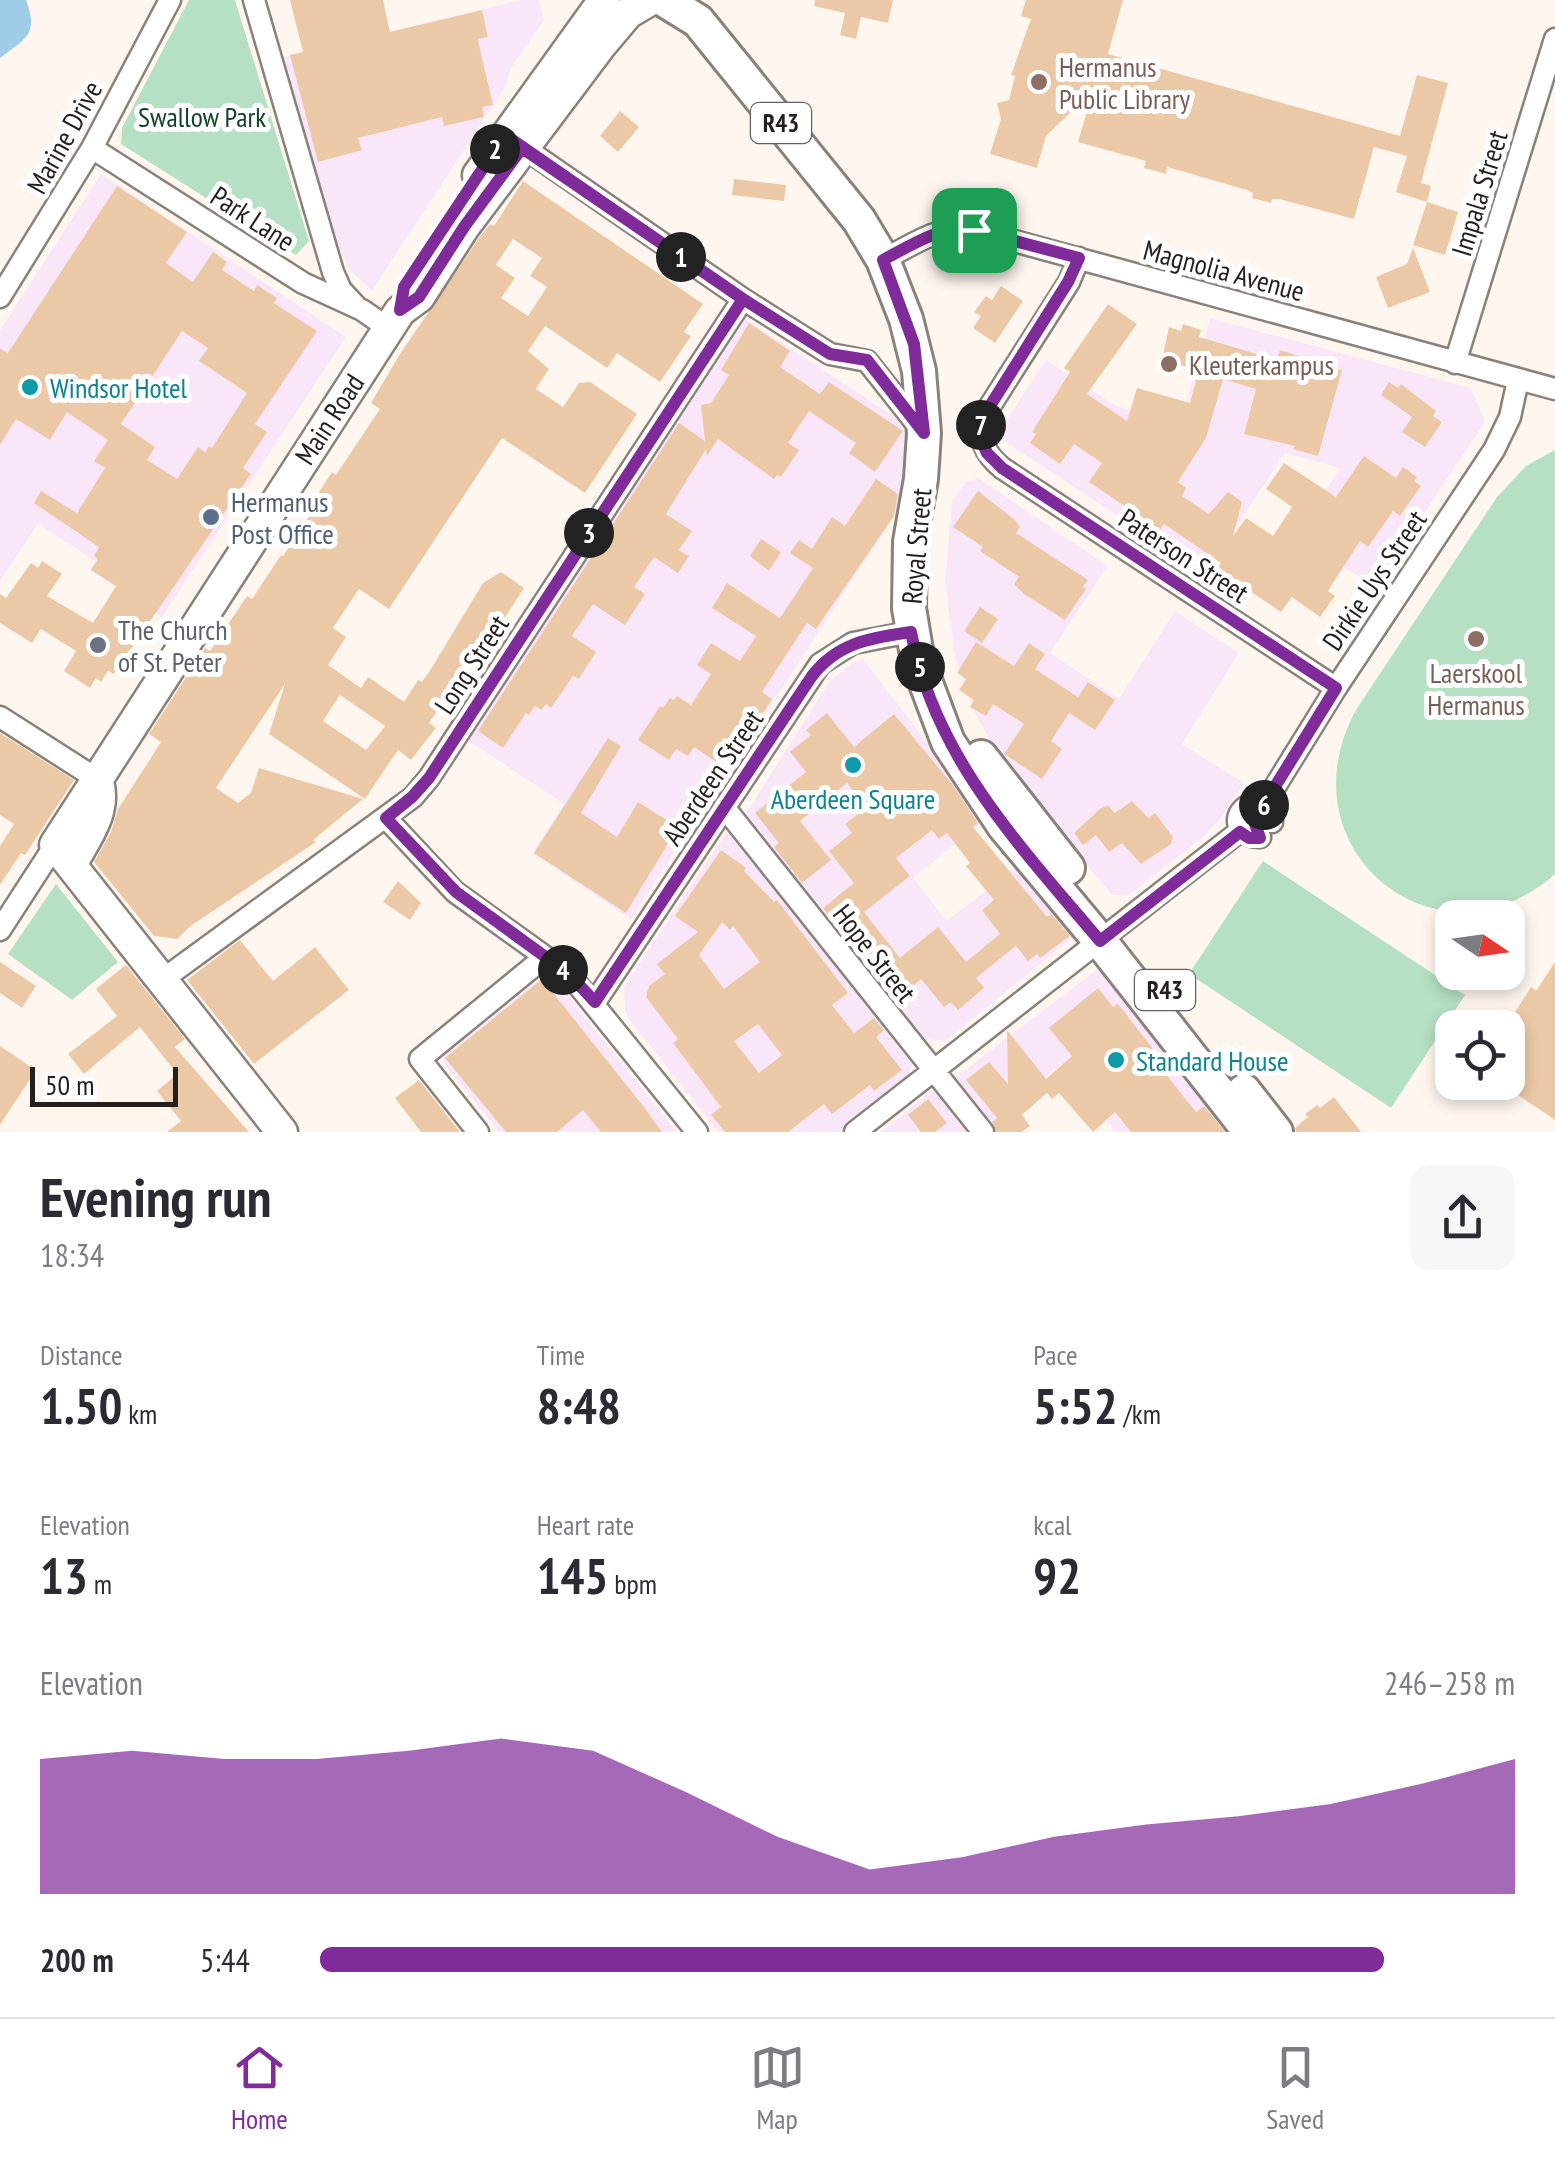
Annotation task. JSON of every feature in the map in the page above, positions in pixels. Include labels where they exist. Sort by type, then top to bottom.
[{"type":"main road","name":"Main Road","points":[[63,855],[96,819],[100,803],[97,779],[394,319],[404,287],[514,141],[604,0]]},
{"type":"main road","name":"Main Road","points":[[514,141],[628,13],[650,0]]},
{"type":"main road","name":"Royal Street","points":[[664,0],[698,21],[710,34],[859,220],[893,255],[914,344],[924,433],[910,552],[911,632],[938,719],[963,768],[1004,826],[1108,935],[1276,1132]]},
{"type":"main road","name":"Royal Street","points":[[708,0],[730,33],[860,186],[933,329],[942,385],[944,440],[924,564],[929,628],[942,678],[975,750],[1250,1132]]},
{"type":"main road","points":[[63,855],[282,1132]]},
{"type":"street","name":"Marine Drive","points":[[0,298],[92,148],[170,0]]},
{"type":"street","points":[[254,0],[336,282],[362,310]]},
{"type":"street","name":"Impala Street","points":[[1455,363],[1555,39]]},
{"type":"street","points":[[514,141],[743,299],[830,354],[867,360],[924,433]]},
{"type":"street","name":"Park Lane","points":[[92,148],[303,283],[362,310],[394,319]]},
{"type":"street","name":"Magnolia Avenue","points":[[893,255],[929,236],[966,228],[1555,389]]},
{"type":"street","name":"Paterson Street","points":[[1079,258],[983,417],[987,453],[1002,468],[1336,688]]},
{"type":"street","name":"Long Street","points":[[162,980],[386,818],[429,778],[743,299]]},
{"type":"street","name":"Dirkie Uys Street","points":[[855,1132],[1240,832],[1236,822],[1245,806],[1263,806],[1494,450],[1510,417],[1518,380]]},
{"type":"street","name":"Aberdeen Street","points":[[595,1002],[824,660],[852,643],[911,632]]},
{"type":"street","points":[[0,717],[97,779]]},
{"type":"street","name":"Hope Street","points":[[724,807],[983,1132]]},
{"type":"street","points":[[386,818],[456,892],[569,974],[697,1132]]},
{"type":"street","points":[[0,930],[63,855]]},
{"type":"street","points":[[478,1132],[420,1059],[545,958]]},
{"type":"shaded area","points":[[521,0],[539,0],[544,20],[512,67],[504,89],[372,291],[349,269],[332,232],[284,57]]},
{"type":"shaded area","points":[[101,174],[346,337],[162,617],[90,570],[95,561],[38,524],[0,581],[0,330]]},
{"type":"shaded area","points":[[744,318],[901,421],[910,440],[906,498],[631,919],[532,853],[564,804],[467,740]]},
{"type":"shaded area","points":[[1210,318],[1471,388],[1485,422],[1375,587],[1295,537],[1340,468],[1285,453],[1205,574],[1003,440],[1004,424],[1046,360],[1116,406],[1180,424]]},
{"type":"shaded area","points":[[978,478],[1108,566],[1050,653],[1119,699],[1175,611],[1239,653],[1182,744],[1244,783],[1202,838],[1128,896],[1112,895],[1037,808],[1002,763],[975,713],[955,657],[945,581],[952,501],[966,482]]},
{"type":"shaded area","points":[[863,659],[986,819],[913,878],[947,921],[1020,864],[1077,934],[945,1041],[923,1039],[745,815],[828,684],[850,664]]},
{"type":"shaded area","points":[[726,833],[734,834],[912,1064],[908,1077],[839,1132],[718,1132],[625,1011],[624,986]]},
{"type":"shaded area","points":[[1099,968],[1108,969],[1233,1132],[1115,1132],[1061,1064],[990,1123],[955,1078]]},
{"type":"shaded area","points":[[546,974],[551,975],[677,1132],[499,1132],[445,1065],[443,1057]]},
{"type":"shaded area","points":[[933,1090],[966,1132],[881,1132]]},
{"type":"green space","name":"Swallow Park","points":[[189,0],[235,0],[309,241],[296,255],[121,144],[122,128]]},
{"type":"green space","points":[[1555,450],[1555,874],[1515,900],[1435,900],[1435,907],[1421,904],[1383,883],[1355,850],[1339,809],[1338,761],[1356,710],[1497,497],[1526,466]]},
{"type":"green space","points":[[1263,861],[1435,975],[1435,990],[1457,990],[1465,995],[1455,1010],[1435,1010],[1435,1041],[1391,1108],[1189,974]]},
{"type":"green space","points":[[56,884],[118,962],[72,1000],[8,954]]},
{"type":"water","points":[[0,0],[26,0],[31,21],[28,35],[0,58]]},
{"type":"building","points":[[290,0],[383,0],[390,32],[482,10],[488,37],[478,39],[493,105],[482,107],[484,117],[444,126],[442,117],[358,138],[362,150],[318,162],[290,55],[303,52]]},
{"type":"building","points":[[815,0],[893,0],[888,23],[861,17],[856,39],[840,35],[845,13],[814,6]]},
{"type":"building","points":[[1026,0],[1123,0],[1108,54],[1400,136],[1417,75],[1448,83],[1421,183],[1431,186],[1427,202],[1396,192],[1407,156],[1374,147],[1354,219],[1279,199],[1272,199],[1271,203],[1252,198],[1253,193],[1247,190],[1167,167],[1166,174],[1144,168],[1146,161],[1078,142],[1093,91],[1046,136],[1037,168],[990,154],[1001,119],[997,103],[1009,100],[1015,76],[1011,75],[1031,19],[1021,16]]},
{"type":"building","points":[[620,111],[639,127],[618,152],[600,136]]},
{"type":"building","points":[[734,179],[786,185],[784,201],[732,195]]},
{"type":"building","points":[[523,181],[703,304],[684,332],[691,336],[660,382],[617,353],[607,368],[545,326],[528,351],[549,369],[536,389],[563,407],[579,383],[590,382],[637,414],[585,493],[502,438],[389,609],[359,589],[333,628],[346,637],[328,665],[361,688],[368,677],[404,702],[418,680],[422,682],[431,669],[483,583],[501,572],[524,588],[472,669],[467,666],[429,723],[436,728],[411,760],[398,750],[365,799],[269,734],[285,684],[216,788],[238,803],[251,793],[259,768],[363,799],[313,840],[316,842],[177,939],[154,936],[94,862],[111,832],[118,809],[161,742],[149,734],[205,648],[210,651],[247,596],[252,599],[283,556],[323,495],[319,492],[332,472],[336,475],[380,409],[371,403],[400,354],[479,238],[490,224],[494,226]],"holes":[[[513,239],[542,258],[530,276],[547,287],[528,316],[501,298],[515,278],[496,265]],[[340,695],[385,726],[366,750],[323,721]]]},
{"type":"building","points":[[117,186],[187,232],[166,263],[193,282],[213,252],[227,262],[222,270],[254,291],[257,285],[277,298],[274,303],[317,331],[255,424],[267,432],[243,468],[251,474],[114,674],[108,671],[101,682],[96,678],[90,688],[64,671],[76,651],[41,629],[32,643],[0,623],[0,594],[6,598],[31,563],[38,568],[42,561],[62,574],[47,596],[93,623],[116,586],[91,570],[99,547],[34,503],[41,491],[77,513],[105,468],[94,461],[108,440],[67,412],[50,440],[16,419],[0,445],[0,349],[8,353]],"holes":[[[182,331],[208,348],[199,361],[247,393],[212,448],[209,446],[205,452],[198,447],[177,479],[147,460],[155,447],[121,424]]]},
{"type":"building","points":[[1427,202],[1458,212],[1445,255],[1413,245]]},
{"type":"building","points":[[1413,248],[1430,292],[1388,308],[1376,277],[1407,264]]},
{"type":"building","points":[[1001,286],[1023,301],[995,343],[973,328],[981,316],[974,312],[986,296],[992,300]]},
{"type":"building","points":[[1108,304],[1137,324],[1087,394],[1127,421],[1137,388],[1190,403],[1199,370],[1162,360],[1169,327],[1181,331],[1183,324],[1201,330],[1199,337],[1277,360],[1280,350],[1342,370],[1318,456],[1293,449],[1295,446],[1244,434],[1256,389],[1223,379],[1206,438],[1178,482],[1186,488],[1182,496],[1209,514],[1228,492],[1242,502],[1233,536],[1246,518],[1273,536],[1292,507],[1266,489],[1284,463],[1336,497],[1364,456],[1396,478],[1403,467],[1417,477],[1414,481],[1421,486],[1400,516],[1393,511],[1368,547],[1360,541],[1328,591],[1335,596],[1320,617],[1292,597],[1281,612],[1217,569],[1221,563],[1164,524],[1160,530],[1089,482],[1102,463],[1074,444],[1060,464],[1030,443],[1036,434],[1032,432],[1070,372],[1064,368]]},
{"type":"building","points":[[749,323],[790,351],[780,367],[820,394],[829,382],[903,431],[875,472],[849,453],[856,443],[809,411],[788,443],[799,450],[781,477],[777,475],[774,479],[718,439],[707,456],[706,449],[666,514],[692,531],[679,550],[689,556],[678,573],[654,557],[634,587],[645,594],[625,625],[593,604],[572,636],[596,652],[579,679],[573,676],[551,708],[546,704],[541,710],[535,706],[529,715],[526,713],[503,748],[478,731],[679,423],[705,441],[701,405],[711,403],[729,375],[721,370]]},
{"type":"building","points":[[1389,382],[1398,388],[1401,384],[1436,411],[1433,416],[1442,422],[1425,447],[1402,432],[1412,417],[1381,395]]},
{"type":"building","points":[[876,479],[898,494],[894,516],[816,629],[807,623],[762,692],[772,699],[755,726],[749,721],[721,765],[694,747],[688,756],[676,749],[669,760],[638,740],[660,706],[663,708],[670,698],[674,700],[677,696],[691,705],[711,674],[697,665],[711,643],[740,661],[756,636],[712,608],[727,583],[780,618],[813,568],[790,553],[799,540],[812,549],[832,517],[845,526]]},
{"type":"building","points":[[978,491],[1016,521],[1020,527],[1016,533],[1088,580],[1065,620],[1024,594],[1014,584],[1019,577],[953,527]]},
{"type":"building","points":[[761,539],[781,552],[769,571],[750,556]]},
{"type":"building","points":[[980,607],[998,619],[982,643],[964,631]]},
{"type":"building","points":[[976,642],[1014,666],[1029,643],[1045,654],[1035,669],[1078,697],[1088,682],[1115,700],[1095,730],[1069,713],[1051,741],[1062,749],[1042,779],[1004,754],[1024,724],[993,704],[986,716],[970,707],[974,700],[959,690],[966,679],[957,673]]},
{"type":"building","points":[[827,713],[854,747],[894,714],[952,784],[978,823],[973,827],[1047,917],[1051,914],[1070,936],[1040,958],[1037,954],[1028,961],[1016,946],[976,978],[984,988],[958,1010],[951,1002],[944,1007],[921,979],[907,991],[881,959],[877,962],[873,957],[866,962],[823,908],[854,883],[829,851],[852,833],[845,824],[866,808],[847,783],[800,821],[831,860],[802,883],[774,847],[779,843],[755,813],[806,772],[790,752],[811,735],[806,730]],"holes":[[[932,830],[939,839],[947,833],[970,863],[966,866],[994,900],[982,910],[1000,934],[966,962],[938,927],[900,958],[864,912],[910,876],[896,858]]]},
{"type":"building","points":[[0,733],[74,780],[25,855],[21,853],[0,885],[0,846],[14,824],[0,815]]},
{"type":"building","points":[[608,738],[621,746],[581,813],[617,837],[638,802],[678,827],[626,913],[534,853]]},
{"type":"building","points":[[1132,801],[1148,818],[1155,813],[1173,837],[1171,844],[1141,864],[1122,843],[1109,852],[1096,835],[1083,845],[1074,833],[1100,809],[1108,805],[1115,813]]},
{"type":"building","points":[[721,850],[746,868],[744,871],[774,902],[777,900],[848,993],[832,1005],[854,1033],[874,1018],[884,1030],[876,1037],[902,1070],[874,1091],[870,1085],[832,1114],[824,1104],[788,1132],[725,1132],[711,1115],[721,1107],[673,1043],[678,1039],[646,997],[649,986],[665,974],[657,964],[698,932],[675,916]],"holes":[[[722,922],[730,930],[733,926],[760,962],[724,989],[699,955]],[[758,1024],[782,1055],[759,1073],[734,1041]]]},
{"type":"building","points":[[398,881],[421,903],[410,920],[383,902]]},
{"type":"building","points":[[240,940],[273,981],[315,947],[349,990],[254,1064],[187,980]]},
{"type":"building","points":[[0,962],[36,986],[22,1008],[0,993]]},
{"type":"building","points":[[1555,962],[1555,1120],[1525,1100],[1525,1010],[1516,1010],[1531,987],[1536,991]]},
{"type":"building","points":[[126,965],[185,1039],[175,1047],[249,1132],[167,1132],[181,1121],[157,1091],[177,1074],[140,1027],[84,1074],[68,1054],[117,1016],[96,989]]},
{"type":"building","points":[[542,979],[662,1132],[601,1132],[583,1110],[557,1132],[506,1132],[445,1058]]},
{"type":"building","points":[[1098,988],[1113,1007],[1118,1004],[1160,1058],[1156,1062],[1196,1112],[1204,1106],[1225,1132],[1131,1132],[1115,1112],[1093,1132],[1059,1093],[1052,1099],[1047,1093],[1022,1115],[1030,1126],[1022,1132],[996,1132],[992,1122],[997,1118],[966,1080],[989,1062],[1008,1084],[1007,1030],[1046,1079],[1072,1056],[1049,1028]]},
{"type":"building","points":[[0,1046],[36,1070],[0,1125]]},
{"type":"building","points":[[419,1080],[460,1132],[421,1132],[395,1098]]},
{"type":"building","points":[[1334,1097],[1361,1132],[1296,1132],[1295,1128],[1308,1117],[1305,1114]]},
{"type":"building","points":[[928,1099],[947,1123],[935,1132],[921,1132],[908,1115]]},
{"type":"place","name":"Hermanus Public Library","points":[[1039,82]]},
{"type":"place","name":"Kleuterkampus","points":[[1169,364]]},
{"type":"place","name":"Windsor Hotel","points":[[30,387]]},
{"type":"place","name":"Hermanus Post Office","points":[[211,517]]},
{"type":"place","name":"Laerskool Hermanus","points":[[1476,639]]},
{"type":"place","name":"The Church of St. Peter","points":[[98,645]]},
{"type":"place","name":"Aberdeen Square","points":[[853,765]]},
{"type":"place","name":"Standard House","points":[[1116,1060]]},
{"type":"route","points":[[974,230],[958,228],[929,236],[883,260],[914,344],[924,433],[867,360],[830,354],[522,148],[419,297],[400,310],[404,287],[505,135],[522,148],[632,224],[743,299],[429,778],[386,818],[411,849],[467,902],[569,974],[595,1002],[812,676],[838,650],[866,639],[911,632],[927,691],[963,768],[1004,826],[1100,941],[1240,832],[1249,838],[1260,838],[1254,821],[1272,822],[1270,812],[1263,806],[1336,688],[1002,468],[987,453],[981,435],[983,417],[1079,258],[974,230]]}]
